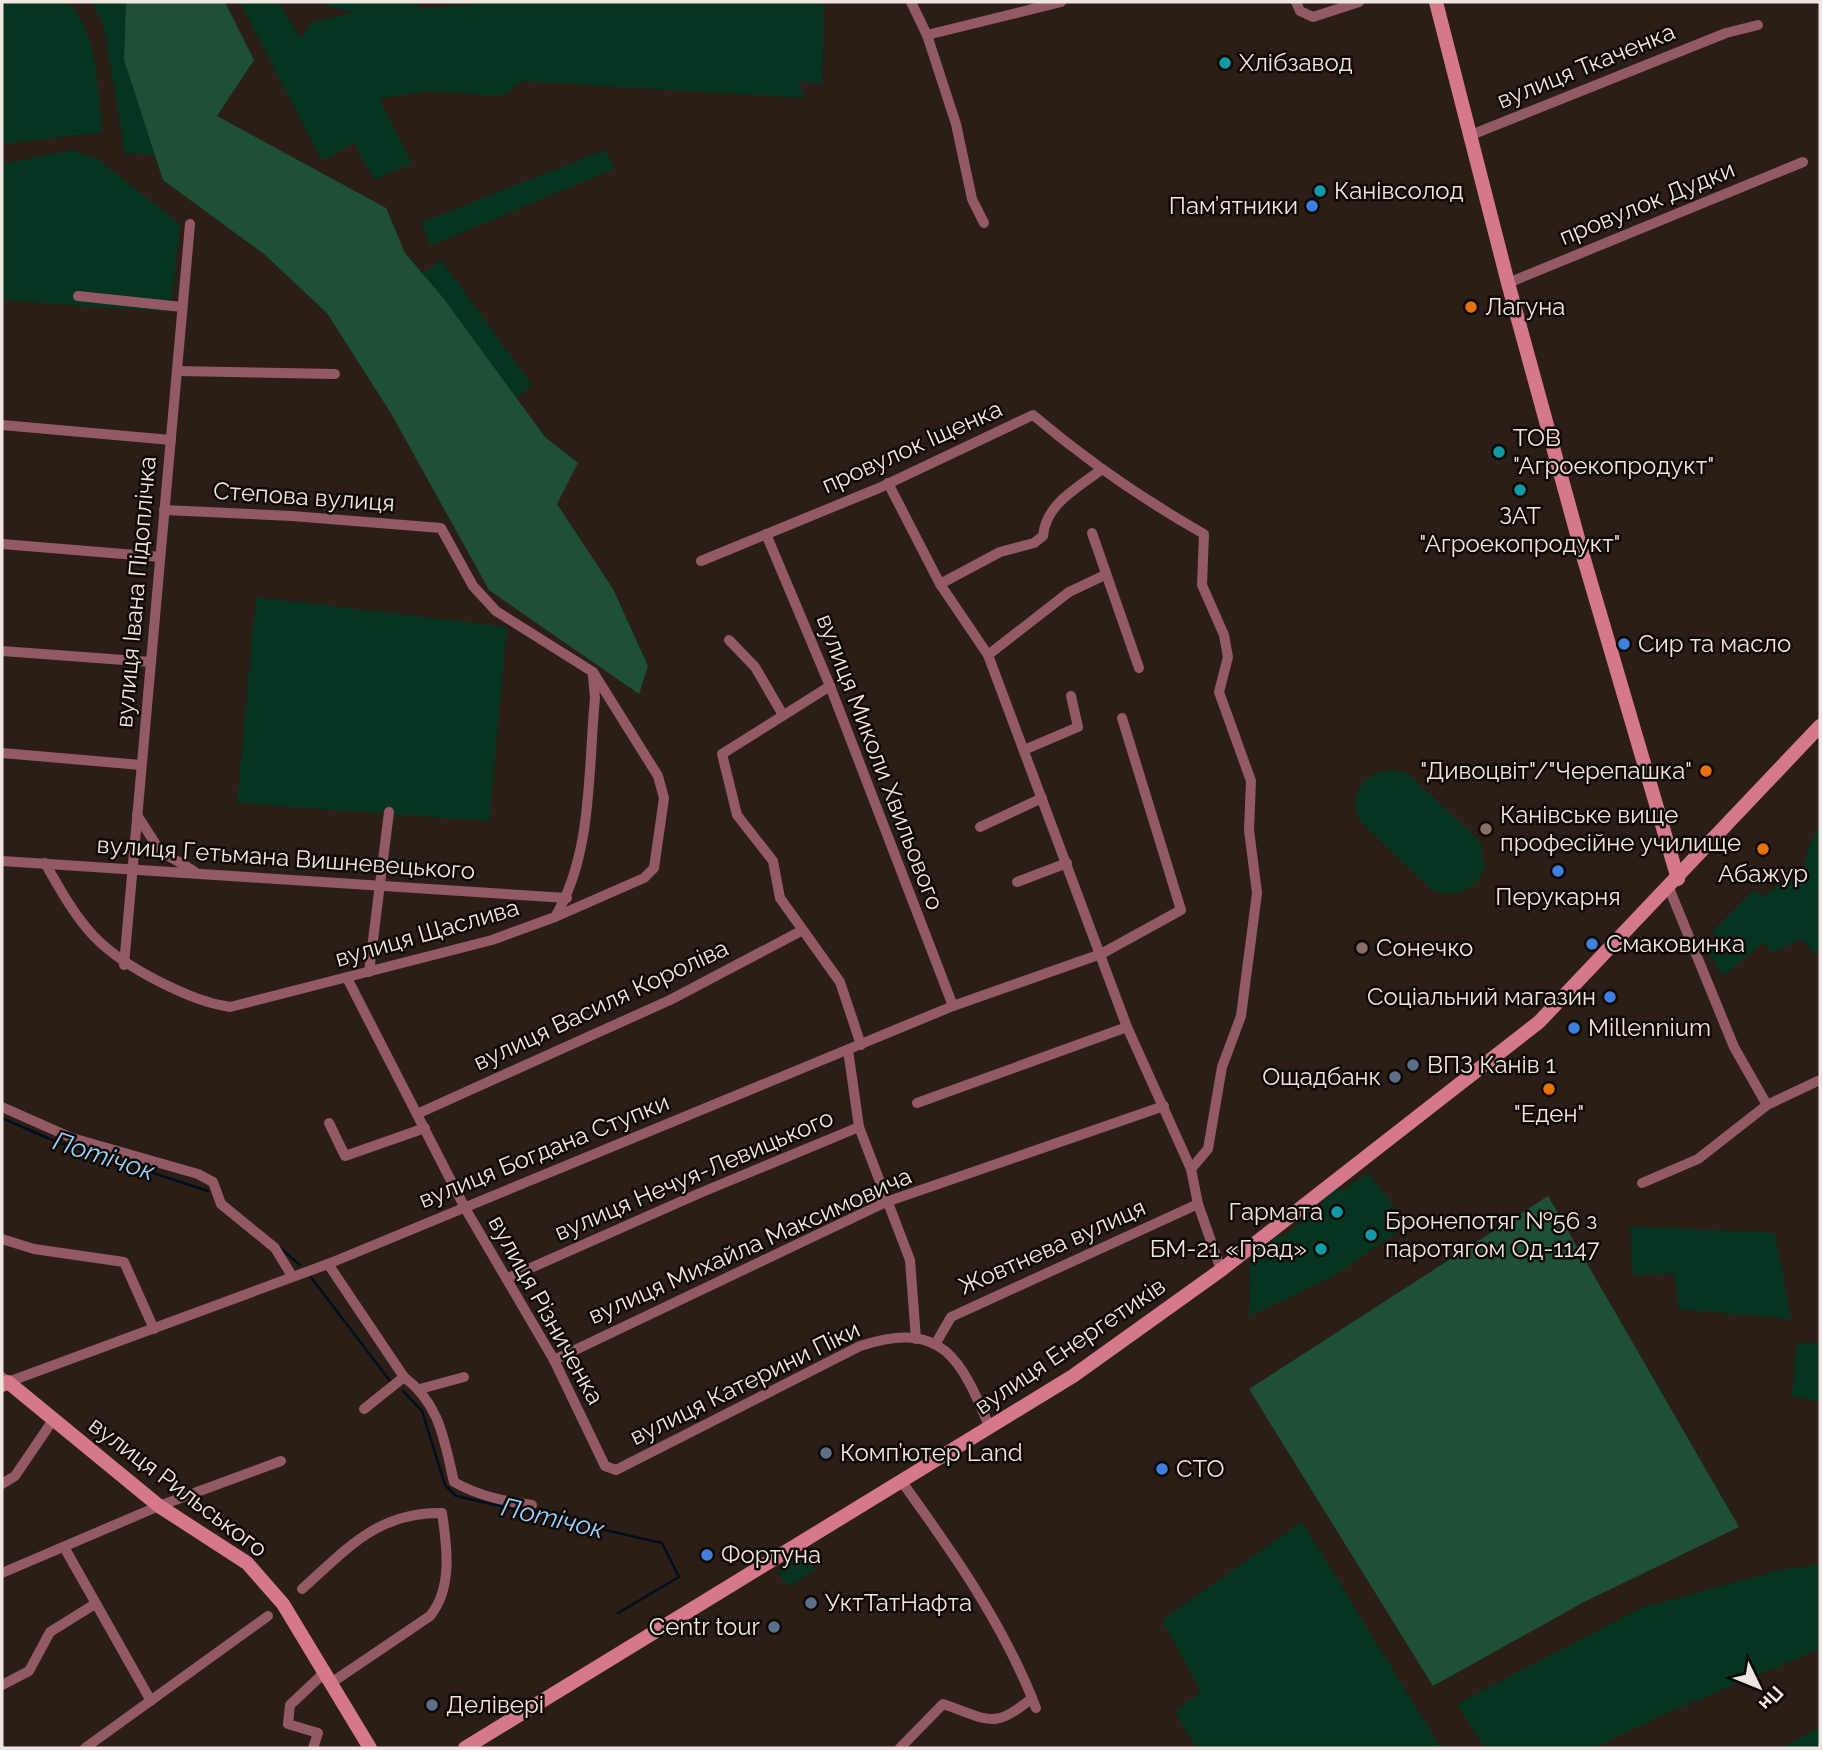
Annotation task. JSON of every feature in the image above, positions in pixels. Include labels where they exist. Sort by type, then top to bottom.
[{"type":"main road","points":[[1436,2],[1507,283],[1673,884]]},
{"type":"main road","name":"вулиця Енергетиків","points":[[465,1748],[1073,1376],[1221,1270],[1539,1022],[1673,884],[1820,726]]},
{"type":"main road","name":"вулиця Рильського","points":[[4,1381],[159,1506],[247,1563],[284,1604],[370,1748]]},
{"type":"street","points":[[911,2],[926,35],[956,124],[972,199],[984,223]]},
{"type":"street","points":[[926,35],[1062,2]]},
{"type":"street","points":[[1296,2],[1300,11],[1313,17],[1359,2]]},
{"type":"street","name":"вулиця Ткаченка","points":[[1471,135],[1726,33],[1758,25]]},
{"type":"street","name":"провулок Дудки","points":[[1507,283],[1803,162]]},
{"type":"street","name":"вулиця Івана Підоплічка","points":[[124,965],[135,868],[141,765],[190,224]]},
{"type":"street","points":[[78,296],[182,307]]},
{"type":"street","points":[[177,371],[335,374]]},
{"type":"street","name":"провулок Іщенка","points":[[701,561],[888,483],[1033,415],[1081,457],[1162,511],[1204,534],[1202,585],[1224,635],[1228,657],[1219,692],[1251,781],[1249,830],[1257,894],[1241,1016],[1222,1067],[1208,1149],[1191,1169]]},
{"type":"street","points":[[2,425],[170,440]]},
{"type":"street","points":[[940,584],[1000,552],[1034,543],[1043,536],[1045,521],[1051,509],[1102,469]]},
{"type":"street","points":[[888,483],[940,584],[988,654],[1127,1027],[1191,1169],[1198,1204],[1221,1270]]},
{"type":"street","name":"Степова вулиця","points":[[164,510],[292,516],[441,528],[473,586],[496,611],[593,672]]},
{"type":"street","points":[[1092,533],[1139,668]]},
{"type":"street","name":"вулиця Миколи Хвильового","points":[[766,534],[830,685],[953,1006]]},
{"type":"street","points":[[2,544],[160,557]]},
{"type":"street","points":[[988,654],[1069,592],[1105,575]]},
{"type":"street","points":[[729,640],[755,667],[783,715]]},
{"type":"street","points":[[2,651],[151,662]]},
{"type":"street","points":[[555,917],[566,898],[582,844],[595,698],[593,672]]},
{"type":"street","name":"вулиця Щаслива","points":[[45,863],[76,915],[101,946],[124,965],[205,1003],[230,1007],[492,940],[555,917],[644,878],[654,869],[664,799],[658,776],[593,672]]},
{"type":"street","points":[[830,685],[722,754],[737,815],[772,861],[780,898],[840,982],[861,1045]]},
{"type":"street","points":[[1024,750],[1078,727],[1071,696]]},
{"type":"street","name":"вулиця Богдана Ступки","points":[[4,1381],[328,1264],[953,1006],[1101,954],[1181,910],[1122,718]]},
{"type":"street","points":[[2,753],[141,765]]},
{"type":"street","points":[[980,827],[1042,798]]},
{"type":"street","points":[[369,972],[377,887],[389,812]]},
{"type":"street","points":[[137,815],[160,851],[198,873]]},
{"type":"street","name":"вулиця Гетьмана Вишневецького","points":[[2,861],[566,898]]},
{"type":"street","points":[[1017,882],[1067,863]]},
{"type":"street","points":[[1673,884],[1734,1047],[1767,1105]]},
{"type":"street","name":"вулиця Василя Короліва","points":[[417,1114],[670,1000],[801,931]]},
{"type":"street","name":"вулиця Різниченка","points":[[346,978],[465,1208],[554,1360],[605,1466],[616,1470]]},
{"type":"street","points":[[917,1103],[1127,1027]]},
{"type":"street","points":[[848,1050],[859,1127],[910,1260],[916,1339]]},
{"type":"street","points":[[1642,1182],[1698,1159],[1767,1105],[1820,1080]]},
{"type":"street","name":"вулиця Михайла Максимовича","points":[[554,1360],[886,1202],[1164,1106]]},
{"type":"street","points":[[2,1107],[72,1138],[198,1174],[213,1182],[221,1203],[275,1248],[292,1276]]},
{"type":"street","points":[[329,1124],[345,1156],[425,1128]]},
{"type":"street","name":"вулиця Нечуя-Левицького","points":[[508,1278],[700,1193],[859,1127]]},
{"type":"street","name":"Жовтнева вулиця","points":[[936,1343],[951,1317],[1198,1204]]},
{"type":"street","points":[[2,1239],[34,1249],[124,1262],[154,1329]]},
{"type":"street","points":[[328,1264],[404,1377],[419,1389],[432,1406],[454,1482],[472,1492],[500,1501],[532,1505]]},
{"type":"street","name":"вулиця Катерини Піки","points":[[616,1470],[860,1346],[887,1337],[936,1343]]},
{"type":"street","points":[[936,1343],[959,1362],[990,1428]]},
{"type":"street","points":[[364,1409],[404,1377]]},
{"type":"street","points":[[419,1389],[464,1377]]},
{"type":"street","points":[[2,1484],[15,1476],[52,1420]]},
{"type":"street","points":[[2,1573],[159,1506],[281,1461]]},
{"type":"street","points":[[900,1748],[943,1703],[990,1720],[1010,1717],[1034,1703],[1021,1670],[978,1590],[902,1482]]},
{"type":"street","points":[[302,1589],[361,1536],[385,1521],[422,1513],[442,1513],[448,1554],[438,1606],[430,1616],[327,1678],[290,1705],[288,1724],[318,1733],[313,1748]]},
{"type":"street","points":[[64,1547],[151,1701]]},
{"type":"street","points":[[2,1685],[29,1671],[50,1632],[95,1604]]},
{"type":"street","points":[[85,1748],[268,1616]]},
{"type":"green space","points":[[2,2],[67,2],[77,13],[85,28],[94,62],[103,132],[2,144]]},
{"type":"green space","points":[[91,2],[126,2],[124,60],[157,155],[125,153],[103,22]]},
{"type":"green space","points":[[126,2],[225,2],[254,60],[217,116],[386,208],[405,253],[444,299],[545,437],[578,463],[557,504],[613,589],[648,666],[639,694],[489,590],[392,415],[327,313],[264,254],[163,180],[124,60]]},
{"type":"green space","points":[[240,2],[278,2],[301,38],[311,23],[355,12],[328,7],[321,2],[422,2],[415,9],[500,2],[824,2],[822,84],[798,81],[805,98],[521,81],[503,96],[427,91],[379,99],[412,163],[374,180],[354,143],[322,161]]},
{"type":"green space","points":[[72,150],[98,159],[180,224],[170,312],[3,300],[2,164]]},
{"type":"green space","points":[[605,150],[614,169],[430,246],[422,222]]},
{"type":"green space","points":[[441,260],[532,385],[516,398],[423,274]]},
{"type":"green space","points":[[256,597],[507,627],[489,821],[237,803]]},
{"type":"green space","points":[[1389,770],[1407,773],[1480,841],[1485,866],[1470,887],[1457,893],[1432,890],[1360,821],[1356,802],[1360,787],[1371,776]]},
{"type":"green space","points":[[1820,823],[1820,949],[1814,953],[1802,939],[1772,953],[1764,942],[1723,976],[1705,947],[1717,938],[1712,932],[1754,890],[1763,897],[1787,880],[1803,881],[1807,852]]},
{"type":"green space","points":[[1368,1173],[1408,1225],[1330,1278],[1249,1316],[1250,1255],[1275,1236],[1282,1237],[1321,1207],[1323,1198],[1337,1188],[1342,1191]]},
{"type":"green space","points":[[1548,1196],[1739,1527],[1584,1602],[1433,1686],[1249,1389]]},
{"type":"green space","points":[[1630,1226],[1775,1233],[1791,1319],[1679,1309],[1674,1273],[1633,1275]]},
{"type":"green space","points":[[1797,1343],[1820,1343],[1820,1402],[1792,1396]]},
{"type":"green space","points":[[1302,1522],[1441,1748],[1197,1748],[1175,1712],[1201,1691],[1162,1620]]},
{"type":"green space","points":[[801,1556],[812,1560],[814,1570],[790,1586],[781,1579],[780,1569]]},
{"type":"green space","points":[[1820,1564],[1820,1649],[1662,1715],[1593,1748],[1485,1748],[1457,1704],[1641,1608],[1777,1571]]},
{"type":"green space","points":[[1820,1727],[1820,1748],[1781,1748]]},
{"type":"waterway","name":"Потічок","points":[[2,1118],[52,1140],[208,1191]]},
{"type":"waterway","name":"Потічок","points":[[278,1246],[300,1265]]},
{"type":"waterway","name":"Потічок","points":[[310,1276],[390,1381]]},
{"type":"waterway","name":"Потічок","points":[[403,1391],[422,1411],[445,1485],[456,1496],[662,1543],[679,1577],[618,1613]]},
{"type":"place","name":"Хлібзавод","points":[[1225,63]]},
{"type":"place","name":"Канівсолод","points":[[1320,191]]},
{"type":"place","name":"Пам’ятники","points":[[1312,206]]},
{"type":"place","name":"Лагуна","points":[[1471,307]]},
{"type":"place","name":"ТОВ \"Агроекопродукт\"","points":[[1499,452]]},
{"type":"place","name":"ЗАТ \"Агроекопродукт\"","points":[[1520,490]]},
{"type":"place","name":"Сир та масло","points":[[1624,644]]},
{"type":"place","name":"\"Дивоцвіт\"/\"Черепашка\"","points":[[1706,771]]},
{"type":"place","name":"Канівське вище професійне училище","points":[[1486,829]]},
{"type":"place","name":"Абажур","points":[[1763,849]]},
{"type":"place","name":"Перукарня","points":[[1558,871]]},
{"type":"place","name":"Смаковинка","points":[[1592,944]]},
{"type":"place","name":"Сонечко","points":[[1362,948]]},
{"type":"place","name":"Соціальний магазин","points":[[1610,997]]},
{"type":"place","name":"Millennium","points":[[1574,1028]]},
{"type":"place","name":"ВПЗ Канів 1","points":[[1413,1065]]},
{"type":"place","name":"Ощадбанк","points":[[1395,1077]]},
{"type":"place","name":"\"Еден\"","points":[[1549,1089]]},
{"type":"place","name":"Гармата","points":[[1337,1212]]},
{"type":"place","name":"Бронепотяг №56 з паротягом Од-1147","points":[[1371,1235]]},
{"type":"place","name":"БМ-21 «Град»","points":[[1321,1249]]},
{"type":"place","name":"Комп’ютер Land","points":[[826,1453]]},
{"type":"place","name":"СТО","points":[[1162,1469]]},
{"type":"place","name":"Фортуна","points":[[707,1555]]},
{"type":"place","name":"УктТатНафта","points":[[811,1603]]},
{"type":"place","name":"Centr tour","points":[[774,1627]]},
{"type":"place","name":"Делівері","points":[[432,1705]]}]
